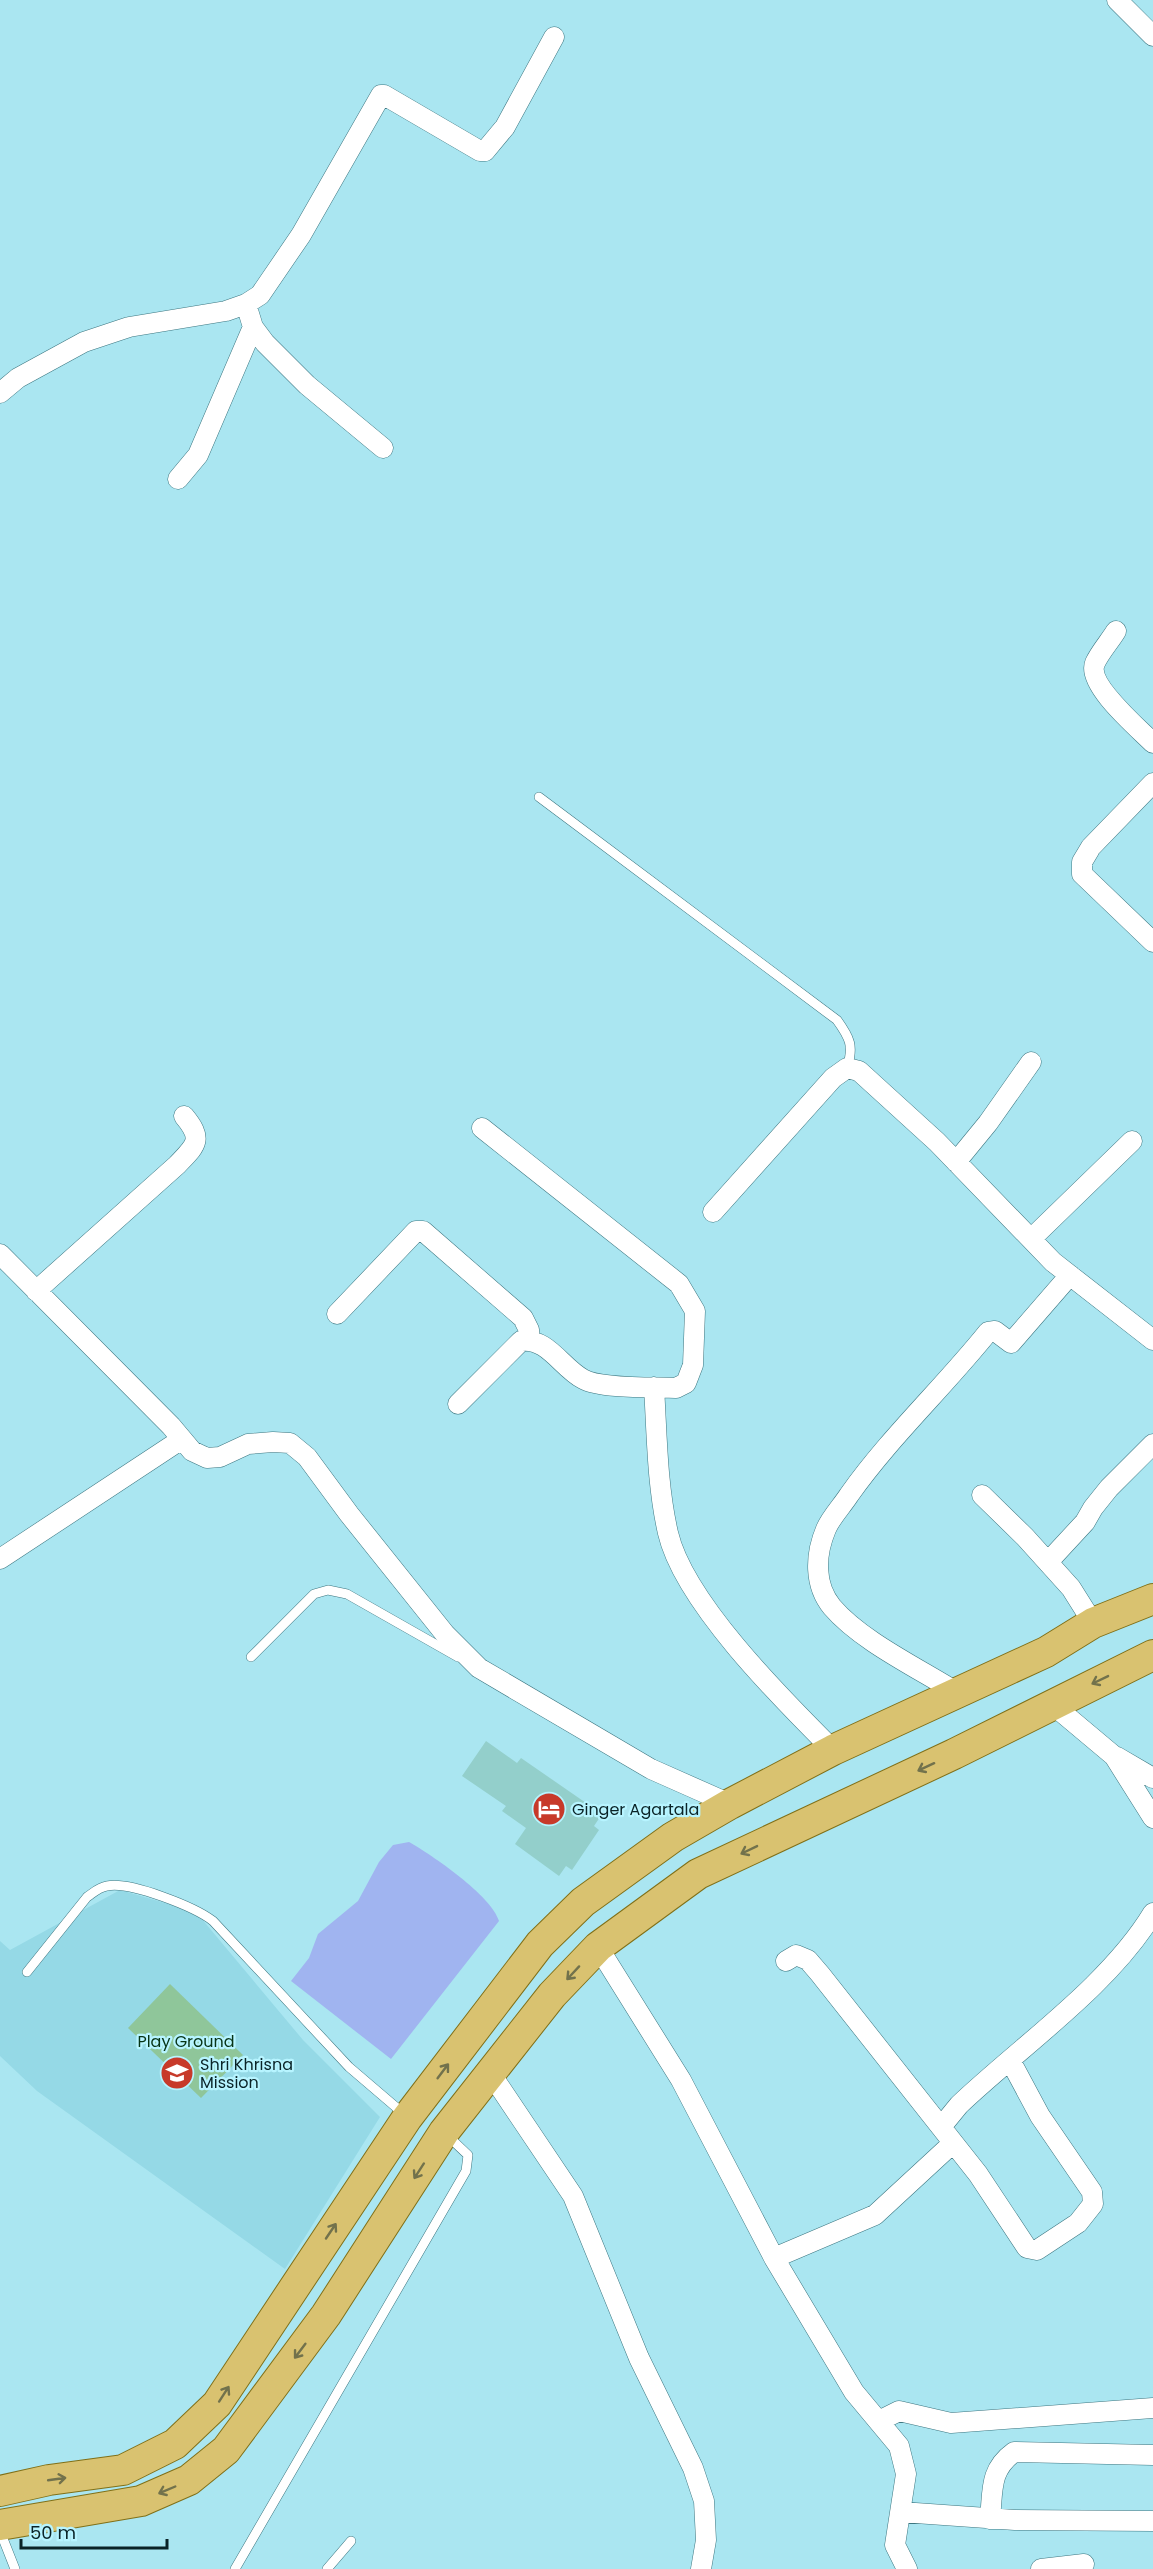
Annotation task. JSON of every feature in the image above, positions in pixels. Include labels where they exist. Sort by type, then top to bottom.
[{"type":"main road","points":[[0,2491],[49,2480],[123,2470],[175,2444],[217,2404],[286,2296],[407,2118],[540,1944],[584,1902],[673,1837],[730,1804],[833,1750],[1046,1652],[1093,1623],[1153,1599]]},
{"type":"main road","points":[[0,2525],[141,2501],[189,2480],[226,2450],[326,2315],[444,2132],[552,1995],[598,1947],[698,1874],[954,1754],[1153,1655]]},
{"type":"main road","points":[[286,2296],[326,2315]]},
{"type":"street","points":[[1117,0],[1153,36]]},
{"type":"street","points":[[0,393],[18,378],[84,342],[129,327],[226,311],[246,304],[260,295],[301,235],[379,97],[384,95],[480,151],[485,151],[505,127],[554,37]]},
{"type":"street","points":[[246,304],[253,327],[265,343],[307,386],[383,448]]},
{"type":"street","points":[[178,479],[198,455],[253,327]]},
{"type":"street","points":[[1116,631],[1094,664],[1098,686],[1153,743]]},
{"type":"street","points":[[1153,783],[1092,847],[1082,862],[1082,874],[1153,942]]},
{"type":"street","points":[[956,1162],[988,1123],[1031,1062]]},
{"type":"street","points":[[713,1212],[833,1078],[847,1068],[859,1071],[956,1162],[1053,1262],[1153,1340]]},
{"type":"street","points":[[36,1290],[195,1147],[197,1138],[194,1128],[184,1116]]},
{"type":"street","points":[[458,1404],[521,1341],[530,1340],[546,1348],[570,1371],[585,1381],[610,1385],[676,1388],[686,1383],[691,1375],[695,1311],[679,1284],[482,1128]]},
{"type":"street","points":[[1031,1239],[1132,1141]]},
{"type":"street","points":[[337,1314],[416,1231],[423,1231],[523,1318],[529,1329],[530,1340]]},
{"type":"street","points":[[0,1254],[182,1438],[192,1451],[207,1458],[220,1457],[248,1444],[273,1442],[290,1443],[307,1457],[349,1514],[445,1634],[479,1668],[651,1769],[730,1804]]},
{"type":"street","points":[[956,1692],[886,1650],[853,1626],[832,1606],[818,1581],[819,1552],[827,1528],[859,1481],[892,1439],[952,1377],[988,1332],[995,1331],[1011,1343],[1070,1275]]},
{"type":"street","points":[[654,1387],[663,1506],[668,1535],[685,1573],[711,1613],[758,1672],[833,1750]]},
{"type":"street","points":[[0,1559],[182,1438]]},
{"type":"street","points":[[1048,1562],[1085,1522],[1109,1488],[1153,1444]]},
{"type":"street","points":[[982,1495],[1071,1588],[1093,1623]]},
{"type":"street","points":[[1053,1704],[1114,1755],[1153,1778]]},
{"type":"street","points":[[1114,1755],[1153,1818]]},
{"type":"street","points":[[774,2258],[875,2215],[947,2135],[959,2105],[1127,1951],[1153,1913]]},
{"type":"street","points":[[598,1947],[681,2080],[774,2258],[854,2392],[899,2446],[906,2474],[902,2512],[895,2545],[907,2569]]},
{"type":"street","points":[[786,1961],[796,1955],[808,1960],[978,2174],[1031,2251],[1037,2250],[1078,2223],[1093,2204],[1092,2192],[1040,2116],[1010,2060]]},
{"type":"street","points":[[491,2074],[573,2196],[639,2358],[693,2468],[704,2501],[706,2540],[701,2569]]},
{"type":"street","points":[[879,2421],[899,2411],[934,2421],[951,2423],[1153,2408]]},
{"type":"street","points":[[990,2518],[995,2474],[1002,2461],[1014,2452],[1153,2455]]},
{"type":"street","points":[[902,2512],[990,2518],[1153,2521]]},
{"type":"street","points":[[1041,2569],[1084,2564]]},
{"type":"lane","points":[[540,797],[837,1020],[848,1035],[852,1052],[847,1068]]},
{"type":"lane","points":[[251,1657],[314,1594],[328,1590],[347,1594],[479,1668]]},
{"type":"lane","points":[[27,1972],[87,1898],[108,1886],[138,1889],[204,1914],[349,2067],[407,2118]]},
{"type":"lane","points":[[235,2569],[466,2171],[468,2155],[444,2132]]},
{"type":"lane","points":[[0,2531],[15,2569]]},
{"type":"lane","points":[[327,2569],[351,2541]]},
{"type":"shaded area","points":[[409,1842],[432,1856],[474,1888],[494,1911],[499,1921],[391,2059],[291,1981],[309,1958],[318,1934],[358,1901],[379,1862],[393,1845]]},
{"type":"shaded area","name":"Shri Khrisna Mission","points":[[120,1890],[196,1912],[303,2040],[380,2117],[285,2269],[37,2091],[0,2056],[0,1941],[10,1950]]},
{"type":"green space","name":"Play Ground","points":[[170,1984],[243,2055],[201,2098],[128,2028]]},
{"type":"building","name":"Ginger Agartala","points":[[486,1741],[517,1763],[521,1758],[602,1814],[594,1826],[599,1830],[572,1870],[566,1866],[559,1876],[515,1844],[526,1828],[502,1811],[506,1806],[462,1776]]},
{"type":"place","name":"Ginger Agartala","points":[[549,1809]]},
{"type":"place","name":"Shri Khrisna Mission","points":[[177,2073]]}]
